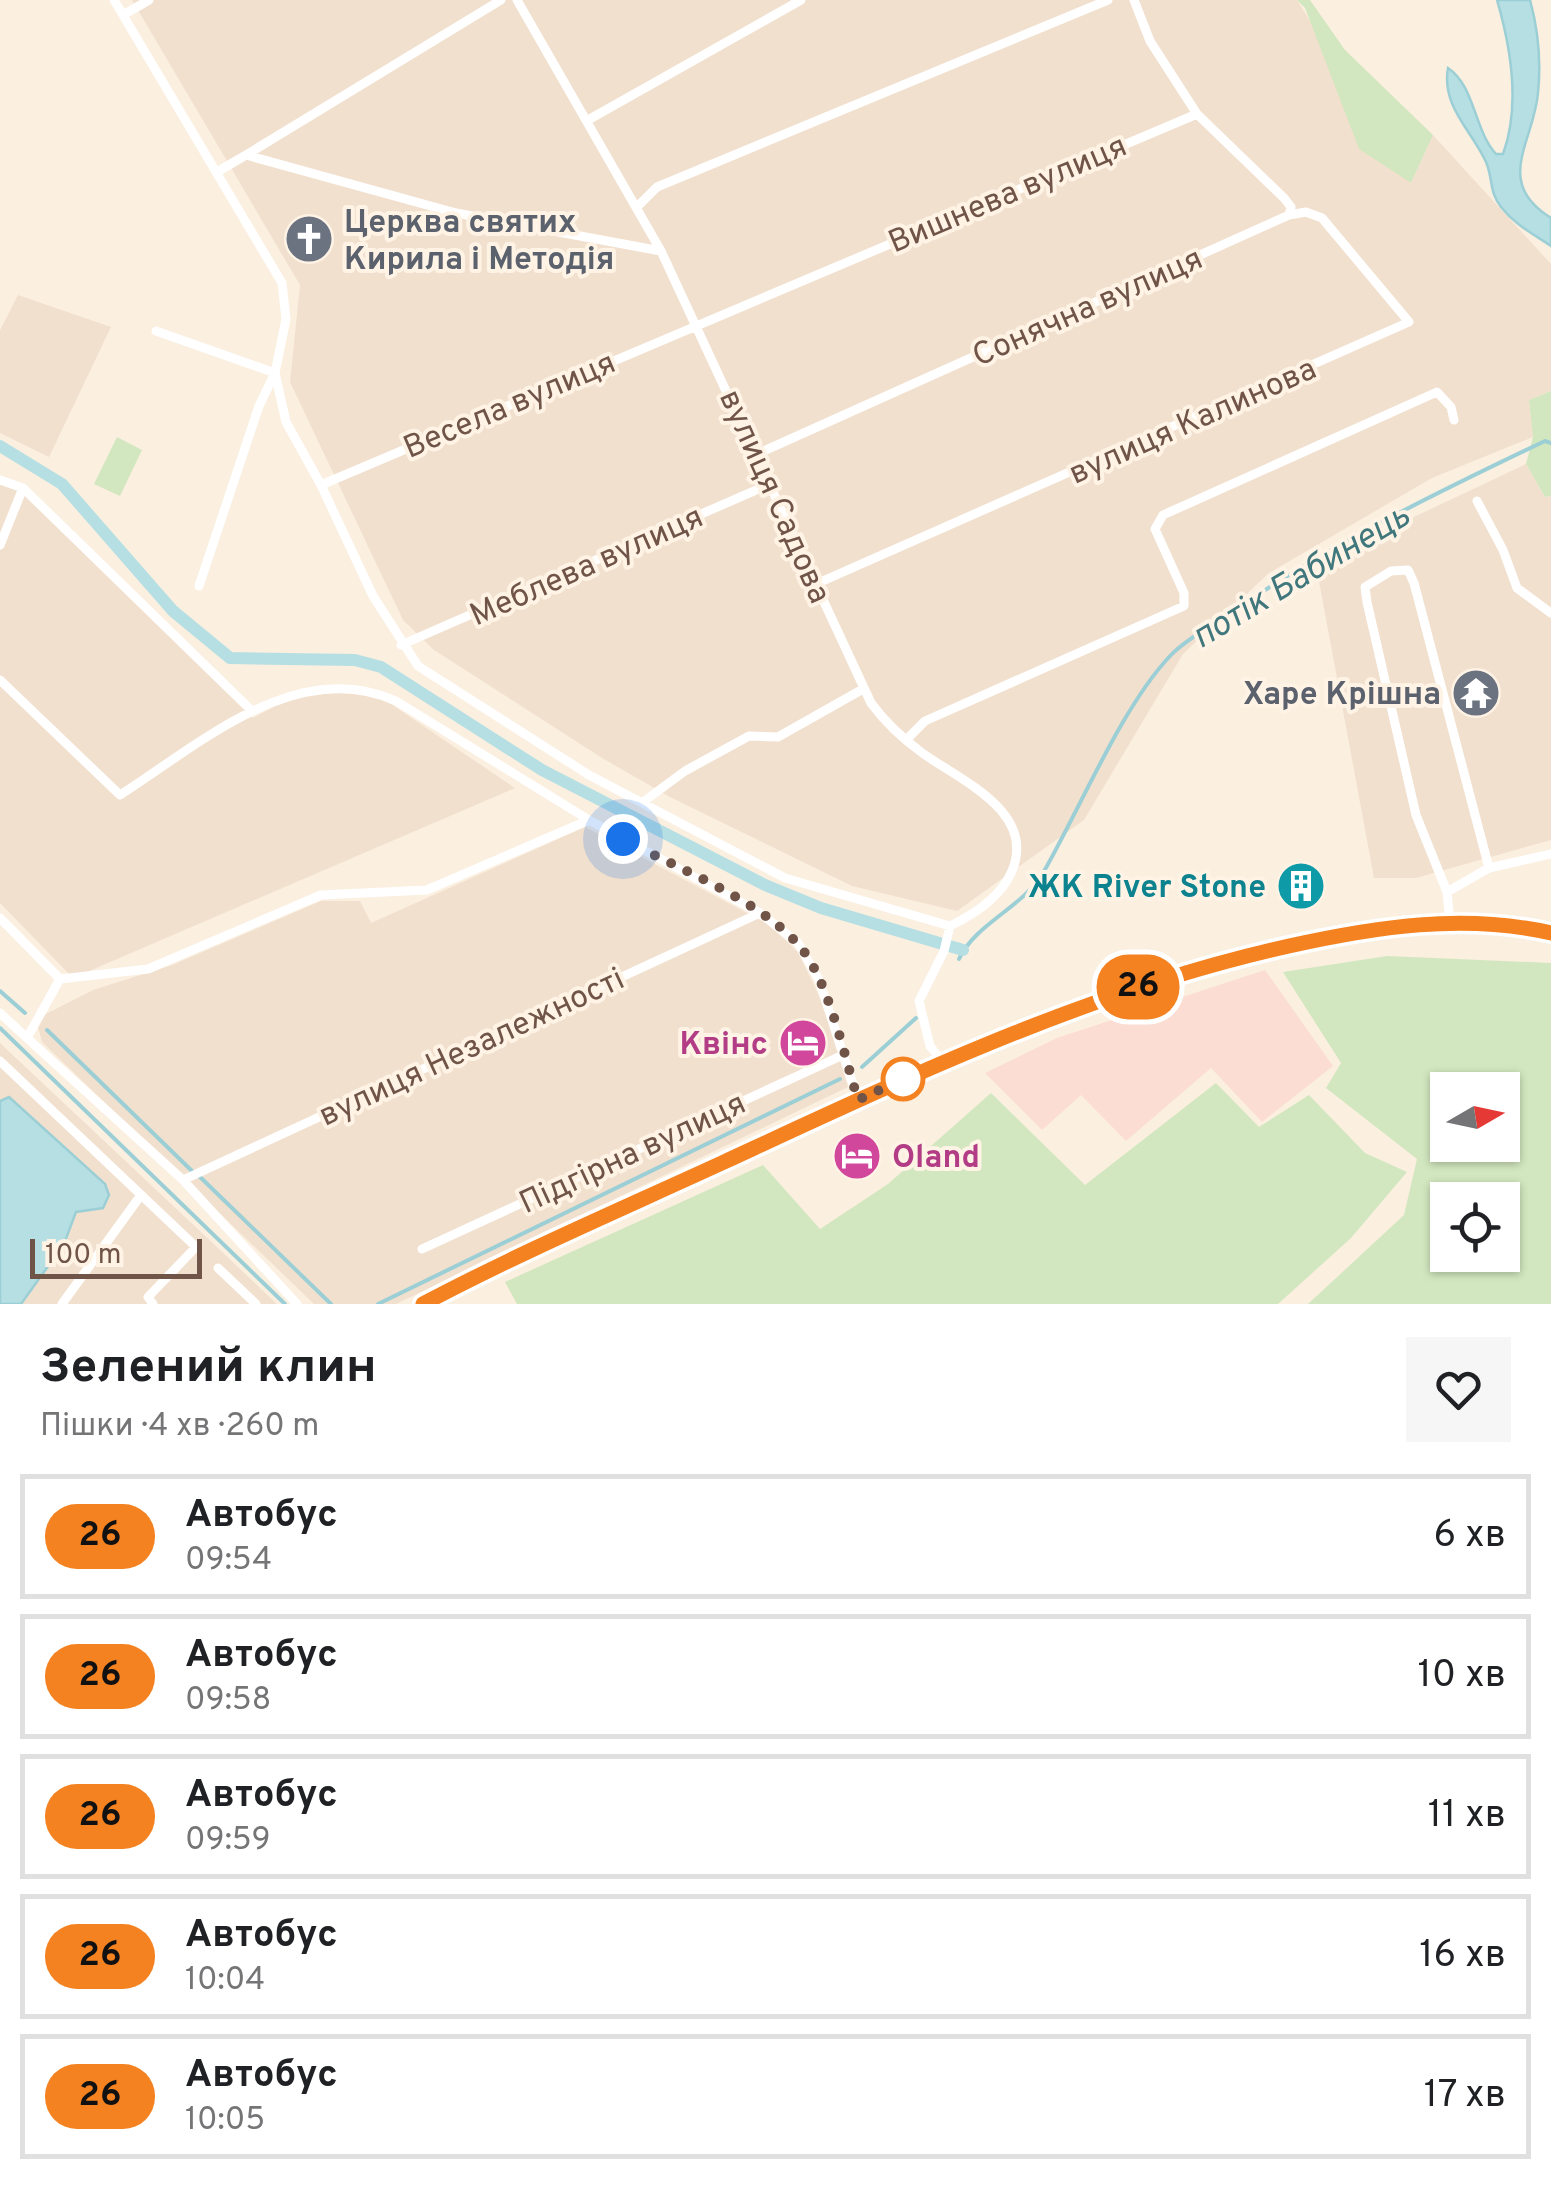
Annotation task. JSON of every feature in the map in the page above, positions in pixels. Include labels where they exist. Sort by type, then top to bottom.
[{"type":"main road","points":[[423,1304],[942,1061],[1127,990],[1238,957],[1360,930],[1450,923],[1551,933]]},
{"type":"street","points":[[114,0],[282,284],[286,319],[275,373],[259,406],[199,586]]},
{"type":"street","points":[[123,15],[149,0]]},
{"type":"street","points":[[217,172],[501,0]]},
{"type":"street","name":"вулиця Садова","points":[[517,0],[638,206],[696,323],[863,689],[885,722],[999,806],[1018,840],[1015,865],[1005,886],[948,931]]},
{"type":"street","points":[[588,120],[801,0]]},
{"type":"street","points":[[638,206],[657,187],[1108,0]]},
{"type":"street","points":[[1134,0],[1150,41],[1196,114],[1284,198],[1290,207],[1289,215]]},
{"type":"street","name":"Вишнева вулиця","points":[[696,323],[1196,114]]},
{"type":"street","points":[[246,155],[456,213],[660,251]]},
{"type":"street","name":"вулиця Калинова","points":[[816,584],[1409,322],[1322,218],[1306,212],[1289,215]]},
{"type":"street","name":"Сонячна вулиця","points":[[757,454],[1289,215]]},
{"type":"street","name":"Весела вулиця","points":[[321,485],[696,323]]},
{"type":"street","points":[[156,331],[275,373]]},
{"type":"street","points":[[275,373],[286,422],[401,645],[418,666],[525,737],[785,878],[948,931],[918,1001],[930,1046],[942,1061]]},
{"type":"street","points":[[906,740],[925,721],[1184,606],[1184,594],[1155,529],[1163,515],[1437,392],[1450,406],[1454,420]]},
{"type":"street","points":[[0,480],[23,488],[252,711]]},
{"type":"street","name":"Меблева вулиця","points":[[401,645],[770,484]]},
{"type":"street","points":[[0,545],[23,488]]},
{"type":"street","points":[[1477,501],[1517,588],[1551,612]]},
{"type":"street","points":[[1450,923],[1446,892],[1416,814],[1367,602],[1365,587],[1391,572],[1408,570],[1414,583],[1490,868]]},
{"type":"street","points":[[0,680],[120,795],[252,711],[279,699],[328,687],[366,687],[396,701],[589,820],[760,913],[798,943],[819,980],[858,1100]]},
{"type":"street","points":[[643,802],[685,771],[749,736],[778,737],[863,689]]},
{"type":"street","points":[[60,979],[148,969],[321,895],[426,890],[589,820]]},
{"type":"street","points":[[1446,892],[1490,868],[1551,854]]},
{"type":"street","name":"вулиця Незалежності","points":[[183,1180],[760,913]]},
{"type":"street","points":[[0,918],[60,979]]},
{"type":"street","points":[[26,1038],[60,979]]},
{"type":"street","points":[[0,1013],[183,1180],[296,1304]]},
{"type":"street","name":"Підгірна вулиця","points":[[422,1248],[843,1054]]},
{"type":"street","points":[[0,1061],[196,1247],[148,1297],[153,1304]]},
{"type":"street","points":[[62,1304],[141,1194]]},
{"type":"street","points":[[218,1268],[256,1304]]},
{"type":"shaded area","points":[[132,0],[1297,0],[1411,183],[1433,135],[1551,264],[1551,391],[1529,400],[1533,437],[1432,478],[1269,573],[1183,654],[1084,820],[957,911],[852,886],[670,797],[602,758],[434,650],[403,620],[290,382],[300,285]]},
{"type":"shaded area","points":[[18,295],[111,327],[49,457],[0,433],[0,330]]},
{"type":"shaded area","points":[[1526,464],[1545,497],[1551,496],[1551,840],[1416,878],[1374,878],[1318,576],[1361,542]]},
{"type":"shaded area","points":[[0,483],[27,494],[253,718],[290,698],[359,690],[391,704],[515,788],[73,978],[0,903]]},
{"type":"shaded area","points":[[585,827],[768,924],[798,952],[822,1002],[848,1087],[396,1304],[314,1304],[42,1042],[38,1027],[44,1015],[93,990],[172,965],[321,901],[360,901],[371,923]]},
{"type":"shaded area","points":[[1265,970],[1333,1066],[1262,1122],[1211,1068],[1126,1141],[1081,1095],[1042,1130],[985,1073],[1057,1038]]},
{"type":"shaded area","points":[[0,1043],[217,1247],[277,1304],[0,1304]]},
{"type":"green space","points":[[1297,0],[1310,0],[1345,50],[1433,135],[1411,183],[1359,149],[1305,8]]},
{"type":"green space","points":[[1551,391],[1551,496],[1545,497],[1526,464],[1533,437],[1529,400]]},
{"type":"green space","points":[[117,437],[142,450],[120,496],[94,484]]},
{"type":"green space","points":[[1387,956],[1551,963],[1551,1304],[1308,1304],[1404,1215],[1417,1159],[1326,1088],[1341,1063],[1283,972]]},
{"type":"green space","points":[[1216,1083],[1259,1127],[1309,1095],[1365,1153],[1407,1172],[1351,1238],[1278,1304],[517,1304],[505,1282],[763,1165],[820,1229],[888,1184],[991,1093],[1085,1185]]},
{"type":"water","points":[[1497,0],[1530,0],[1533,11],[1539,58],[1538,93],[1520,176],[1534,204],[1551,218],[1551,246],[1518,224],[1497,201],[1486,162],[1449,94],[1448,68],[1464,86],[1489,144],[1496,154],[1503,154],[1513,96]]},
{"type":"water","points":[[9,1097],[105,1184],[109,1195],[103,1208],[76,1212],[64,1244],[21,1304],[0,1304],[0,1101]]},
{"type":"waterway","name":"потік Бабинець","points":[[959,959],[976,935],[1023,896],[1043,873],[1118,731],[1152,678],[1176,650],[1345,542],[1505,460],[1545,441],[1551,443]]},
{"type":"waterway","points":[[0,446],[62,484],[173,611],[230,658],[355,660],[381,667],[542,770],[765,885],[821,908],[963,950]]},
{"type":"waterway","points":[[0,991],[25,1013]]},
{"type":"waterway","name":"потік Бабинець","points":[[862,1067],[916,1018]]},
{"type":"waterway","points":[[0,1028],[285,1304]]},
{"type":"waterway","points":[[47,1030],[192,1171]]},
{"type":"waterway","name":"потік Бабинець","points":[[378,1304],[840,1079]]},
{"type":"waterway","points":[[199,1176],[331,1304]]},
{"type":"bus line","name":"26","points":[[423,1304],[467,1280],[980,1044],[1127,990],[1238,957],[1360,930],[1450,923],[1525,927],[1551,933]]},
{"type":"place","name":"Церква святих Кирила і Методія","points":[[309,239]]},
{"type":"place","name":"Харе Крішна","points":[[1476,693]]},
{"type":"place","name":"ЖК River Stone","points":[[1301,886]]},
{"type":"place","name":"Квінс","points":[[803,1043]]},
{"type":"place","name":"Oland","points":[[857,1156]]},
{"type":"route","points":[[623,839],[760,913],[798,943],[819,980],[858,1100],[914,1074],[903,1079]]}]
